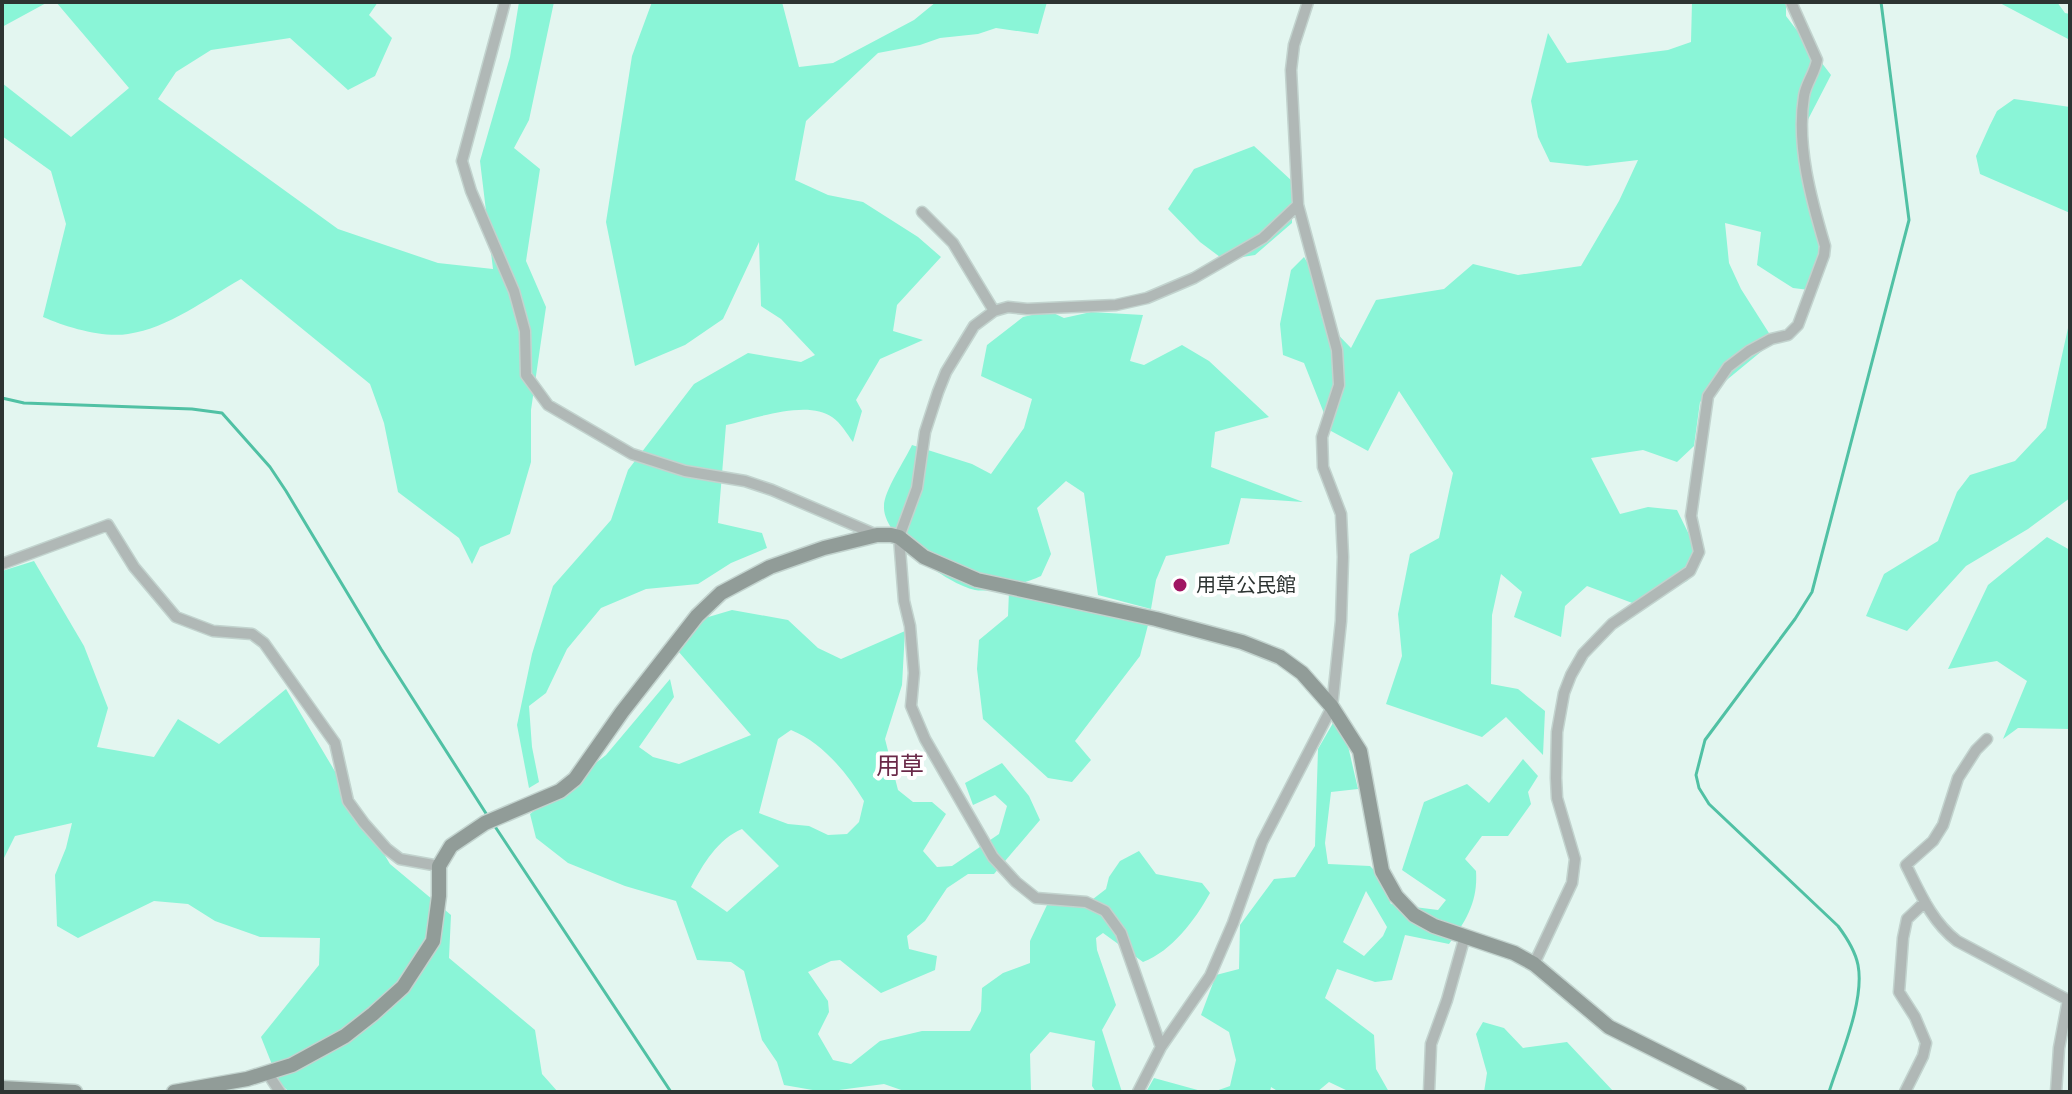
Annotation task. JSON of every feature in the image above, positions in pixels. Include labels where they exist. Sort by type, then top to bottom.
[{"type":"street","points":[[505,2],[462,161],[471,191],[514,291],[525,331],[526,375],[548,405],[632,454],[685,471],[759,486],[877,535],[899,537],[924,557],[977,580],[1156,619],[1242,642],[1280,657],[1302,673],[1332,707],[1360,751],[1382,871],[1396,896],[1414,915],[1434,926],[1514,953],[1534,964],[1609,1027],[1720,1088],[1739,1092]]},
{"type":"street","points":[[1138,1092],[1161,1047],[1210,976],[1262,842],[1332,707],[1341,621],[1343,557],[1341,514],[1323,467],[1322,437],[1339,385],[1337,350],[1298,205],[1291,70],[1294,45],[1308,2]]},
{"type":"street","points":[[1534,964],[1572,883],[1575,859],[1557,798],[1556,778],[1557,732],[1564,693],[1571,675],[1583,654],[1612,624],[1690,571],[1699,552],[1691,516],[1708,396],[1728,367],[1771,339],[1788,335],[1798,325],[1824,255],[1825,246],[1808,182],[1803,107],[1817,60],[1791,2]]},
{"type":"street","points":[[1161,1047],[1121,933],[1105,911],[1086,902],[1036,898],[1016,882],[993,857],[925,739],[911,706],[914,673],[899,537],[917,488],[925,432],[946,372],[974,326],[994,311],[1008,307],[1116,305],[1147,298],[1194,278],[1263,238],[1298,205]]},
{"type":"street","points":[[922,212],[953,243],[994,311]]},
{"type":"street","points":[[2,564],[108,525],[134,567],[176,617],[213,631],[252,634],[264,643],[335,743],[348,801],[364,823],[400,859],[439,866]]},
{"type":"street","points":[[174,1092],[268,1074],[315,1054],[345,1036],[403,987],[433,941],[439,866],[451,846],[477,828],[560,791],[575,779],[631,700],[697,616],[721,593],[770,567],[824,548],[877,535]]},
{"type":"street","points":[[1987,739],[1958,778],[1943,825],[1933,841],[1906,865],[1945,932],[2068,1000],[2059,1048],[2056,1092]]},
{"type":"street","points":[[1905,1092],[1926,1043],[1915,1017],[1899,992],[1900,962],[1907,919],[1925,902]]},
{"type":"street","points":[[1429,1092],[1431,1044],[1465,936]]},
{"type":"street","points":[[268,1074],[280,1092]]},
{"type":"street","points":[[2,1088],[75,1092]]},
{"type":"green space","points":[[2,2],[48,2],[2,27]]},
{"type":"green space","points":[[56,2],[378,2],[369,15],[392,38],[375,76],[348,90],[290,38],[211,50],[176,72],[158,99],[338,229],[438,263],[493,269],[480,161],[510,57],[519,2],[554,2],[529,120],[514,148],[540,169],[526,261],[546,307],[531,410],[531,462],[510,534],[480,547],[472,564],[459,538],[398,492],[384,423],[370,384],[241,279],[173,319],[128,334],[84,331],[43,317],[66,224],[51,171],[2,136],[2,83],[71,137],[129,88]]},
{"type":"green space","points":[[652,2],[782,2],[799,67],[833,63],[914,20],[936,2],[1047,2],[1038,34],[996,28],[878,53],[806,121],[795,180],[828,195],[863,202],[918,237],[941,257],[897,305],[893,331],[923,340],[880,359],[856,400],[862,411],[853,442],[832,417],[809,410],[780,412],[726,425],[718,523],[762,533],[767,548],[731,563],[698,584],[646,589],[601,608],[567,649],[546,693],[529,706],[539,782],[529,788],[517,725],[532,654],[553,586],[611,520],[628,470],[694,384],[748,353],[801,362],[815,355],[781,319],[761,306],[759,242],[723,319],[685,345],[635,366],[606,222],[632,56]]},
{"type":"green space","points":[[1692,2],[1786,2],[1786,16],[1831,75],[1800,135],[1819,242],[1817,291],[1793,288],[1757,265],[1761,232],[1725,223],[1729,263],[1741,289],[1774,341],[1700,402],[1694,446],[1677,462],[1643,450],[1591,458],[1620,514],[1648,507],[1677,510],[1701,559],[1687,581],[1635,604],[1587,586],[1565,606],[1561,637],[1514,617],[1522,592],[1501,574],[1492,615],[1491,684],[1518,689],[1545,711],[1543,755],[1506,717],[1482,737],[1386,704],[1402,656],[1398,614],[1410,554],[1439,538],[1453,473],[1399,391],[1368,451],[1331,431],[1304,363],[1283,355],[1280,324],[1291,270],[1304,257],[1312,270],[1322,318],[1351,348],[1376,300],[1444,289],[1473,264],[1518,275],[1581,266],[1619,201],[1638,160],[1587,166],[1550,162],[1538,137],[1531,101],[1548,33],[1567,63],[1668,50],[1691,42]]},
{"type":"green space","points":[[1998,2],[2057,2],[2065,13],[2070,14],[2070,40]]},
{"type":"green space","points":[[2014,99],[2070,107],[2070,213],[1980,174],[1976,156],[1990,125],[1997,111]]},
{"type":"green space","points":[[1254,146],[1292,181],[1292,223],[1255,255],[1224,260],[1200,242],[1168,209],[1194,169]]},
{"type":"green space","points":[[1049,311],[1064,318],[1091,312],[1143,315],[1130,361],[1144,365],[1182,345],[1209,361],[1269,417],[1215,432],[1211,467],[1303,502],[1241,498],[1229,544],[1166,556],[1156,580],[1151,609],[1098,595],[1084,493],[1066,481],[1037,508],[1051,554],[1041,576],[1009,587],[982,591],[963,586],[933,569],[905,545],[886,518],[884,506],[891,484],[912,445],[972,464],[991,474],[1024,428],[1032,399],[981,376],[987,345],[1023,317]]},
{"type":"green space","points":[[2070,319],[2070,498],[2028,529],[1966,566],[1907,631],[1866,616],[1884,574],[1938,541],[1957,492],[1970,475],[2015,461],[2046,428]]},
{"type":"green space","points":[[2047,537],[2070,550],[2070,729],[2018,728],[2003,739],[2027,681],[1997,661],[1948,669],[1988,585]]},
{"type":"green space","points":[[34,561],[84,646],[108,708],[97,747],[154,757],[178,719],[219,744],[286,689],[390,864],[451,915],[449,958],[535,1030],[542,1074],[558,1092],[289,1092],[279,1082],[261,1037],[319,965],[320,938],[260,937],[215,921],[188,904],[154,901],[78,938],[57,926],[55,875],[72,823],[15,836],[2,862],[2,571]]},
{"type":"green space","points":[[1009,591],[1148,625],[1140,656],[1075,741],[1091,760],[1072,782],[1048,778],[983,719],[977,669],[979,640],[1008,616]]},
{"type":"green space","points":[[732,610],[788,620],[818,648],[841,659],[905,631],[902,685],[885,739],[898,790],[913,802],[932,802],[946,814],[923,851],[937,867],[952,866],[999,834],[1007,806],[995,795],[973,805],[965,783],[1002,763],[1029,796],[1040,820],[994,874],[968,874],[947,888],[925,921],[907,936],[909,949],[937,956],[935,970],[881,993],[840,960],[808,972],[828,1001],[829,1012],[818,1034],[833,1060],[851,1064],[880,1041],[922,1031],[970,1031],[981,1011],[982,988],[1003,973],[1030,963],[1030,941],[1047,905],[1084,906],[1106,889],[1109,877],[1120,861],[1139,851],[1156,874],[1202,883],[1210,893],[1197,914],[1182,934],[1154,957],[1143,962],[1103,933],[1096,938],[1097,950],[1116,1005],[1102,1030],[1122,1092],[1096,1092],[1092,1086],[1095,1041],[1050,1032],[1030,1054],[1031,1092],[907,1092],[884,1084],[824,1092],[784,1085],[777,1062],[762,1040],[744,971],[731,962],[697,960],[676,901],[625,886],[568,863],[536,838],[530,814],[606,755],[670,679],[674,697],[639,747],[653,757],[679,764],[751,735],[678,651],[705,618]],"holes":[[[791,730],[814,743],[833,760],[864,801],[859,822],[847,834],[828,835],[809,826],[788,824],[759,813],[778,739]],[[742,829],[779,866],[727,912],[691,887],[718,846]]]},
{"type":"green space","points":[[1333,723],[1345,733],[1358,789],[1331,792],[1325,843],[1328,864],[1370,866],[1391,904],[1438,910],[1446,900],[1402,870],[1424,802],[1467,784],[1489,803],[1523,759],[1538,776],[1528,792],[1531,804],[1508,836],[1482,836],[1465,859],[1476,871],[1475,892],[1466,918],[1449,944],[1405,935],[1392,980],[1375,982],[1337,969],[1325,998],[1374,1035],[1376,1069],[1389,1092],[1350,1092],[1329,1082],[1317,1092],[1279,1092],[1271,1087],[1270,1092],[1213,1092],[1230,1086],[1236,1060],[1229,1032],[1201,1015],[1216,975],[1239,969],[1240,925],[1274,879],[1295,877],[1315,846],[1318,749]],"holes":[[[1366,891],[1387,927],[1383,936],[1364,956],[1343,942]]]},
{"type":"green space","points":[[1483,1022],[1504,1028],[1523,1048],[1567,1042],[1614,1092],[1484,1092],[1487,1073],[1476,1034]]},
{"type":"green space","points":[[1154,1078],[1205,1092],[1146,1092]]},
{"type":"waterway","points":[[1829,1092],[1855,1012],[1859,979],[1855,954],[1838,926],[1709,804],[1699,788],[1696,775],[1705,740],[1812,592],[1909,220],[1881,2]]},
{"type":"waterway","points":[[2,398],[24,403],[192,409],[222,413],[270,467],[286,491],[381,649],[487,815]]},
{"type":"waterway","points":[[494,825],[671,1092]]},
{"type":"place","name":"用草公民館","points":[[1180,585]]},
{"type":"district","name":"用草","points":[[900,765]]}]
